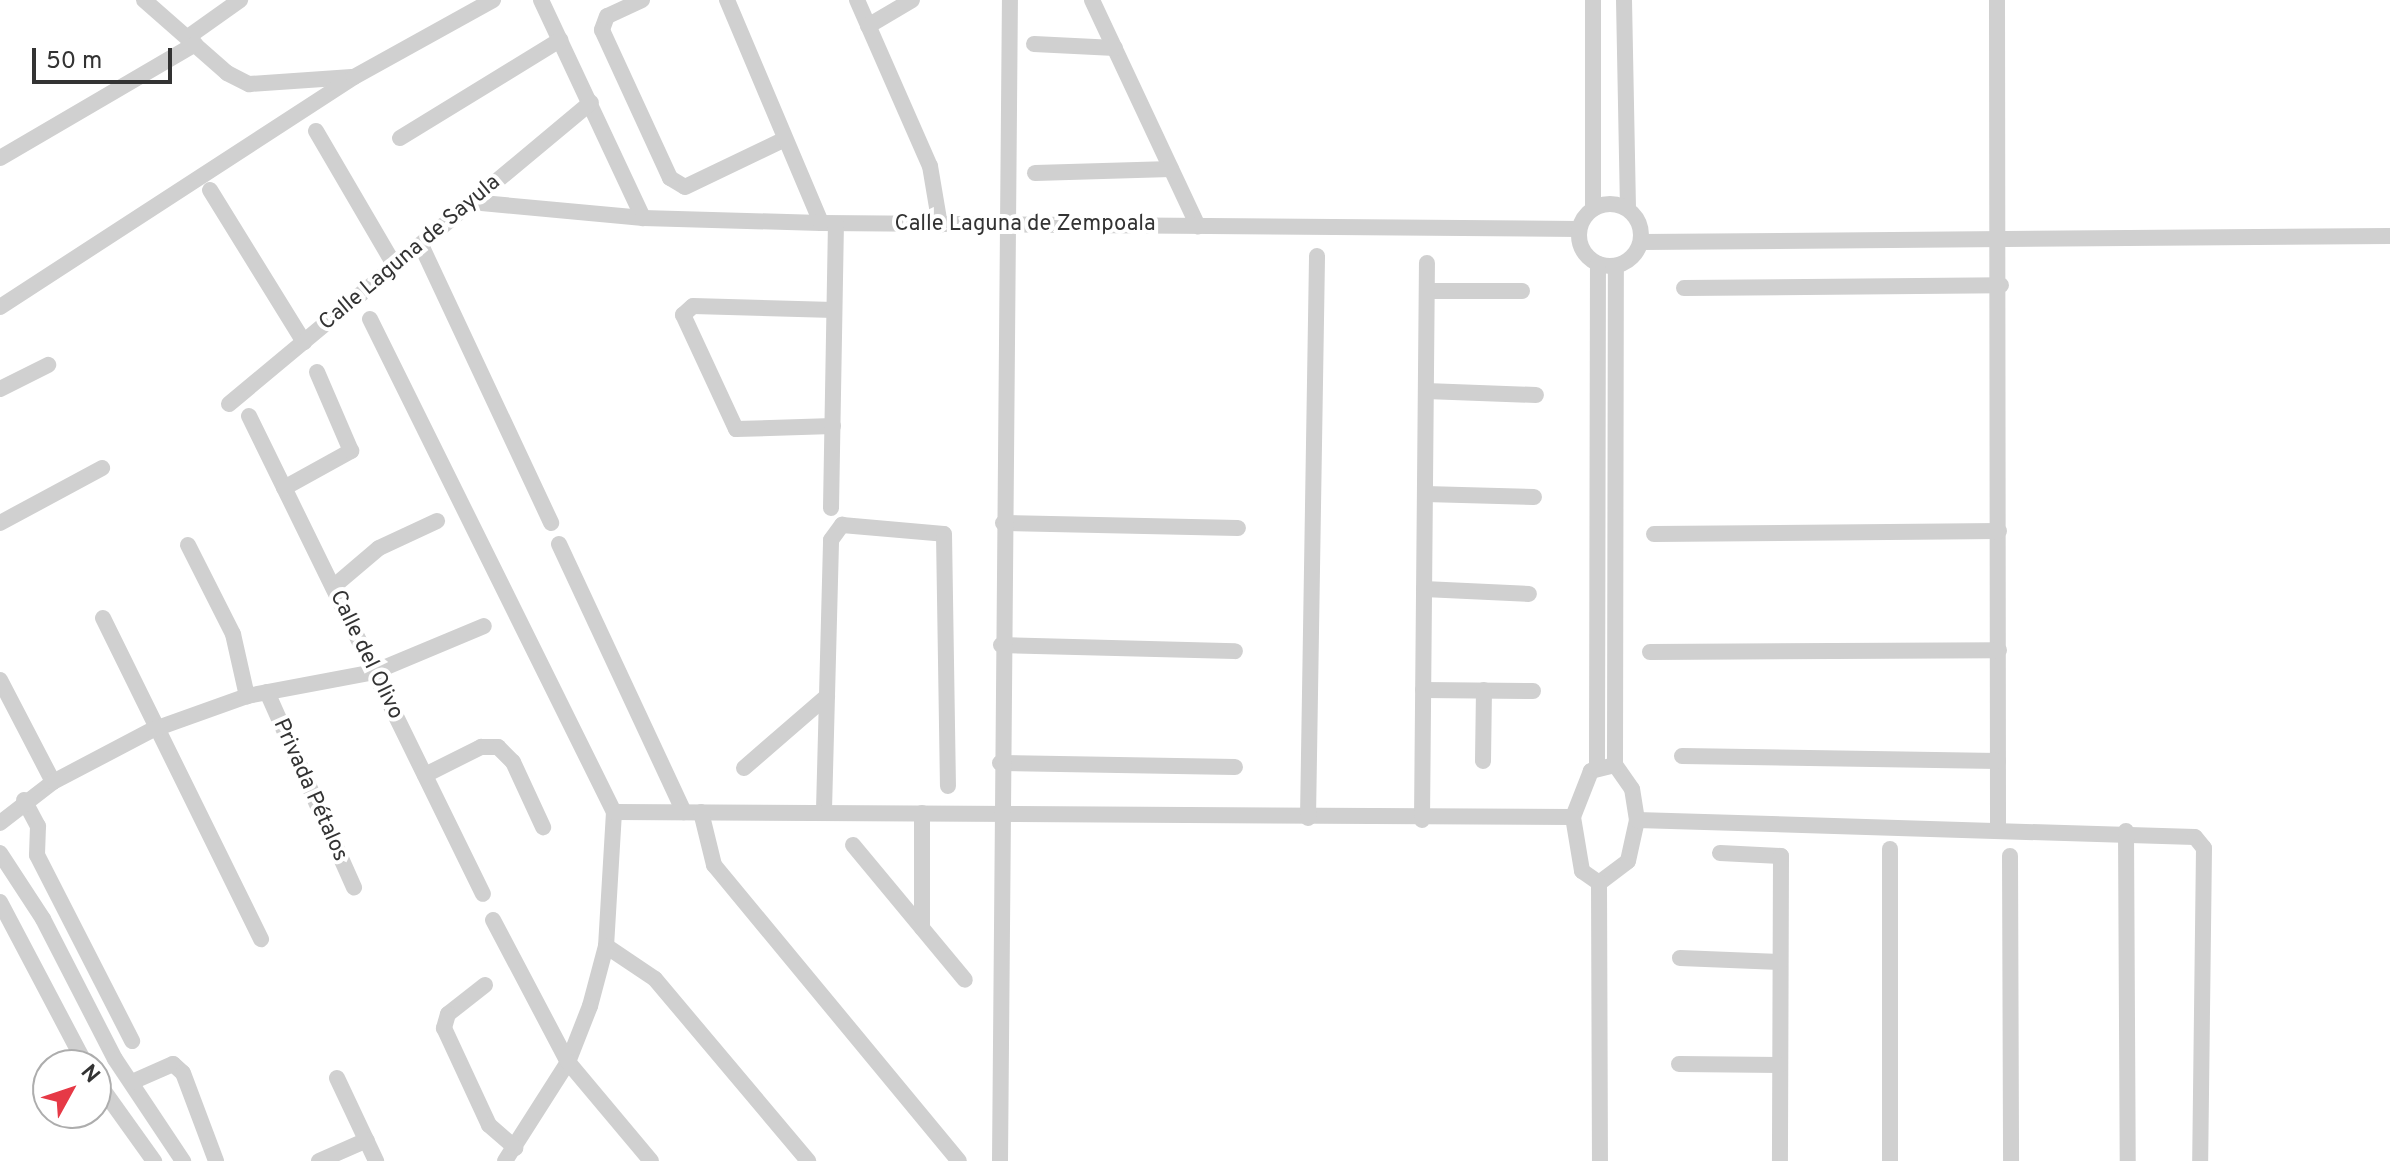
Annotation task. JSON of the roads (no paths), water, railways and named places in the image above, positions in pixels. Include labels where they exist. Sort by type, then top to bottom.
[{"type":"street","points":[[144,0],[191,41],[249,84],[354,77]]},
{"type":"street","points":[[0,158],[191,41],[240,0]]},
{"type":"street","points":[[0,307],[354,77],[493,0]]},
{"type":"street","points":[[541,0],[643,218]]},
{"type":"street","points":[[642,0],[607,16],[602,30],[670,178],[685,187],[785,139]]},
{"type":"street","points":[[727,0],[785,139],[829,223],[834,310],[831,508]]},
{"type":"street","points":[[857,0],[930,166],[940,225]]},
{"type":"street","points":[[868,26],[912,0]]},
{"type":"street","points":[[1000,1161],[999,814],[1010,0]]},
{"type":"street","points":[[1092,0],[1198,226]]},
{"type":"street","points":[[1593,0],[1593,209],[1579,229],[1584,252],[1598,264],[1616,266]]},
{"type":"street","points":[[1624,0],[1628,209],[1641,242]]},
{"type":"street","points":[[1997,0],[2001,237],[1998,828]]},
{"type":"street","points":[[400,138],[560,40]]},
{"type":"street","points":[[1034,44],[1115,48]]},
{"type":"street","name":"Calle Laguna de Sayula","points":[[229,404],[591,102]]},
{"type":"street","points":[[316,131],[395,266]]},
{"type":"street","points":[[1035,173],[1171,169]]},
{"type":"street","points":[[210,190],[304,342]]},
{"type":"street","name":"Calle Laguna de Zempoala","points":[[471,202],[643,218],[829,223],[1579,229]]},
{"type":"street","points":[[1593,209],[1628,209]]},
{"type":"street","points":[[1599,883],[1628,861],[1637,820],[1632,789],[1615,765],[1616,266],[1641,242],[2390,236]]},
{"type":"street","points":[[421,245],[551,523]]},
{"type":"street","points":[[1308,818],[1317,256]]},
{"type":"street","points":[[1422,820],[1427,263]]},
{"type":"street","points":[[1598,264],[1597,767],[1582,784],[1573,817],[1582,871],[1599,883]]},
{"type":"street","points":[[1684,288],[2001,285]]},
{"type":"street","points":[[1427,291],[1522,291]]},
{"type":"street","points":[[833,426],[736,429],[683,315],[693,306],[834,310]]},
{"type":"street","points":[[370,319],[614,812],[606,946],[568,1062],[510,1154],[489,1125],[444,1028],[448,1014],[485,985]]},
{"type":"street","points":[[0,389],[48,365]]},
{"type":"street","points":[[284,488],[351,451],[317,372]]},
{"type":"street","points":[[1426,391],[1536,395]]},
{"type":"street","name":"Calle del Olivo","points":[[249,416],[483,894]]},
{"type":"street","points":[[0,523],[102,468]]},
{"type":"street","points":[[1425,494],[1534,497]]},
{"type":"street","points":[[333,587],[379,548],[437,521]]},
{"type":"street","points":[[1003,523],[1238,528]]},
{"type":"street","points":[[824,810],[834,533],[842,525],[939,528],[946,542],[948,786]]},
{"type":"street","points":[[1654,534],[1999,531]]},
{"type":"street","points":[[559,544],[692,812],[714,865],[959,1161]]},
{"type":"street","points":[[188,545],[233,634],[247,696]]},
{"type":"street","points":[[1424,589],[1529,594]]},
{"type":"street","points":[[103,618],[152,730],[261,939]]},
{"type":"street","points":[[0,823],[24,800],[53,782],[152,730],[247,696],[374,672],[484,626]]},
{"type":"street","points":[[1001,645],[1235,651]]},
{"type":"street","points":[[1650,652],[1999,650]]},
{"type":"street","points":[[0,680],[53,782]]},
{"type":"street","points":[[1423,690],[1533,691]]},
{"type":"street","points":[[1483,761],[1484,690]]},
{"type":"street","name":"Privada Pétalos","points":[[267,692],[354,887]]},
{"type":"street","points":[[744,768],[827,696]]},
{"type":"street","points":[[425,775],[481,747],[498,747],[513,762],[543,827]]},
{"type":"street","points":[[1682,756],[1998,761]]},
{"type":"street","points":[[1000,763],[1235,767]]},
{"type":"street","points":[[1597,767],[1615,765]]},
{"type":"street","points":[[24,800],[38,826],[37,855],[132,1041]]},
{"type":"street","points":[[614,812],[824,810],[1422,820],[1573,817]]},
{"type":"street","points":[[922,813],[922,928]]},
{"type":"street","points":[[1637,820],[2184,832],[2204,848],[2200,1161]]},
{"type":"street","points":[[2126,831],[2128,1161]]},
{"type":"street","points":[[853,845],[965,980]]},
{"type":"street","points":[[1890,849],[1890,1161]]},
{"type":"street","points":[[0,853],[132,1082],[183,1161]]},
{"type":"street","points":[[1720,853],[1781,856],[1780,1161]]},
{"type":"street","points":[[2010,856],[2011,1161]]},
{"type":"street","points":[[1599,883],[1600,1161]]},
{"type":"street","points":[[0,902],[78,1049]]},
{"type":"street","points":[[493,920],[568,1062],[651,1161]]},
{"type":"street","points":[[606,946],[655,979],[808,1161]]},
{"type":"street","points":[[1680,958],[1780,962]]},
{"type":"street","points":[[132,1082],[173,1064],[183,1073],[216,1161]]},
{"type":"street","points":[[1679,1064],[1780,1065]]},
{"type":"street","points":[[337,1078],[376,1161]]},
{"type":"street","points":[[112,1102],[154,1161]]},
{"type":"street","points":[[319,1161],[367,1140]]}]
